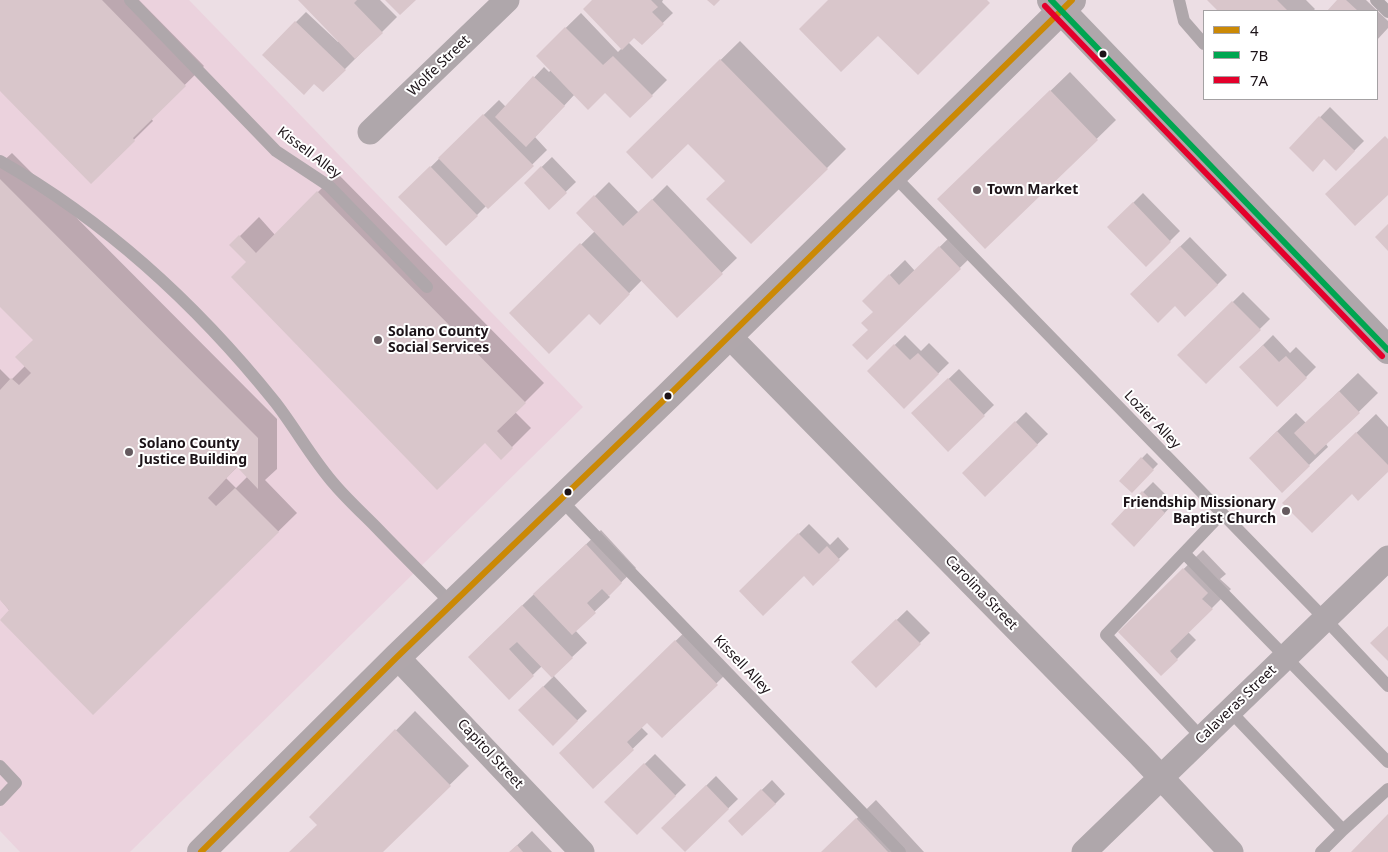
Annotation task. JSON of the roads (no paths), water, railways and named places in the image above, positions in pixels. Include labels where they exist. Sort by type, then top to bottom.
[{"type":"main road","points":[[201,852],[397,657],[894,176],[1061,4]]},
{"type":"street","name":"Wolfe Street","points":[[370,132],[507,0]]},
{"type":"street","points":[[1061,4],[1388,350]]},
{"type":"street","name":"Carolina Street","points":[[730,336],[1162,777],[1231,852]]},
{"type":"street","name":"Calaveras Street","points":[[1084,852],[1388,558]]},
{"type":"street","name":"Capitol Street","points":[[397,657],[582,852]]},
{"type":"lane","name":"Kissell Alley","points":[[130,0],[276,151],[329,186],[427,287]]},
{"type":"lane","points":[[1179,0],[1184,21],[1203,43]]},
{"type":"lane","points":[[1376,0],[1388,12]]},
{"type":"lane","points":[[0,161],[54,195],[108,234],[141,260],[184,301],[231,350],[270,396],[337,488],[452,604]]},
{"type":"lane","name":"Lozier Alley","points":[[894,176],[1388,686]]},
{"type":"lane","name":"Kissell Alley","points":[[561,500],[900,852]]},
{"type":"lane","points":[[1202,738],[1106,635],[1222,513]]},
{"type":"lane","points":[[1184,553],[1388,762]]},
{"type":"lane","points":[[1230,711],[1343,830]]},
{"type":"lane","points":[[0,766],[16,783],[0,800]]},
{"type":"lane","points":[[1321,852],[1388,789]]},
{"type":"place","name":"Town Market","points":[[977,190]]},
{"type":"place","name":"Solano County Social Services","points":[[378,340]]},
{"type":"place","name":"Solano County Justice Building","points":[[129,452]]},
{"type":"place","name":"Friendship Missionary Baptist Church","points":[[1286,511]]}]
